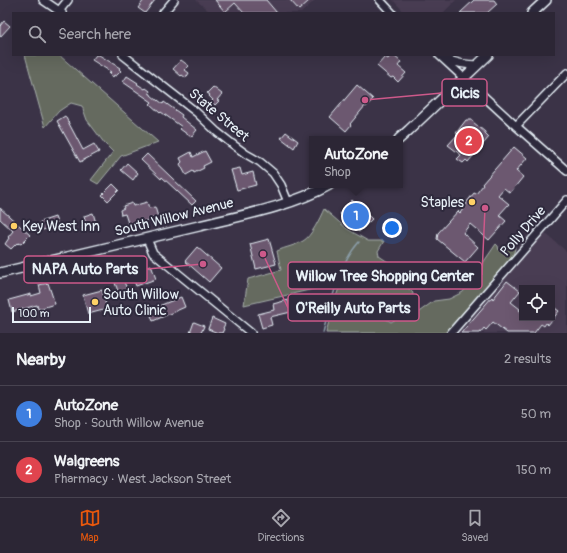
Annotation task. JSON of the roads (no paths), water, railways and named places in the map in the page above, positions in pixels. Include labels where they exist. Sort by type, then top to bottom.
[{"type":"main road","points":[[533,12],[546,0]]},
{"type":"main road","points":[[402,136],[487,56]]},
{"type":"main road","name":"South Willow Avenue","points":[[0,273],[261,211],[317,192],[324,188]]},
{"type":"street","points":[[43,0],[61,12],[68,0]]},
{"type":"street","points":[[164,12],[174,0]]},
{"type":"street","points":[[380,0],[391,12]]},
{"type":"street","name":"State Street","points":[[125,56],[196,112],[217,132],[273,173],[281,185],[288,202]]},
{"type":"street","points":[[440,56],[567,171]]},
{"type":"street","points":[[441,56],[455,63],[464,65],[478,65]]},
{"type":"street","points":[[516,126],[567,73]]},
{"type":"street","name":"Polly Drive","points":[[451,333],[567,200]]},
{"type":"street","points":[[147,239],[153,253],[251,333]]},
{"type":"waterway","points":[[323,333],[335,288],[341,272],[353,249],[359,242]]},
{"type":"place","name":"Cicis","points":[[365,100]]},
{"type":"place","name":"Walgreens","points":[[469,141]]},
{"type":"place","name":"Staples","points":[[472,202]]},
{"type":"place","name":"Willow Tree Shopping Center","points":[[485,208]]},
{"type":"place","name":"AutoZone","points":[[356,216]]},
{"type":"place","name":"Key West Inn","points":[[14,226]]},
{"type":"place","name":"O'Reilly Auto Parts","points":[[263,254]]},
{"type":"place","name":"NAPA Auto Parts","points":[[203,264]]},
{"type":"place","name":"South Willow Auto Clinic","points":[[95,302]]}]
